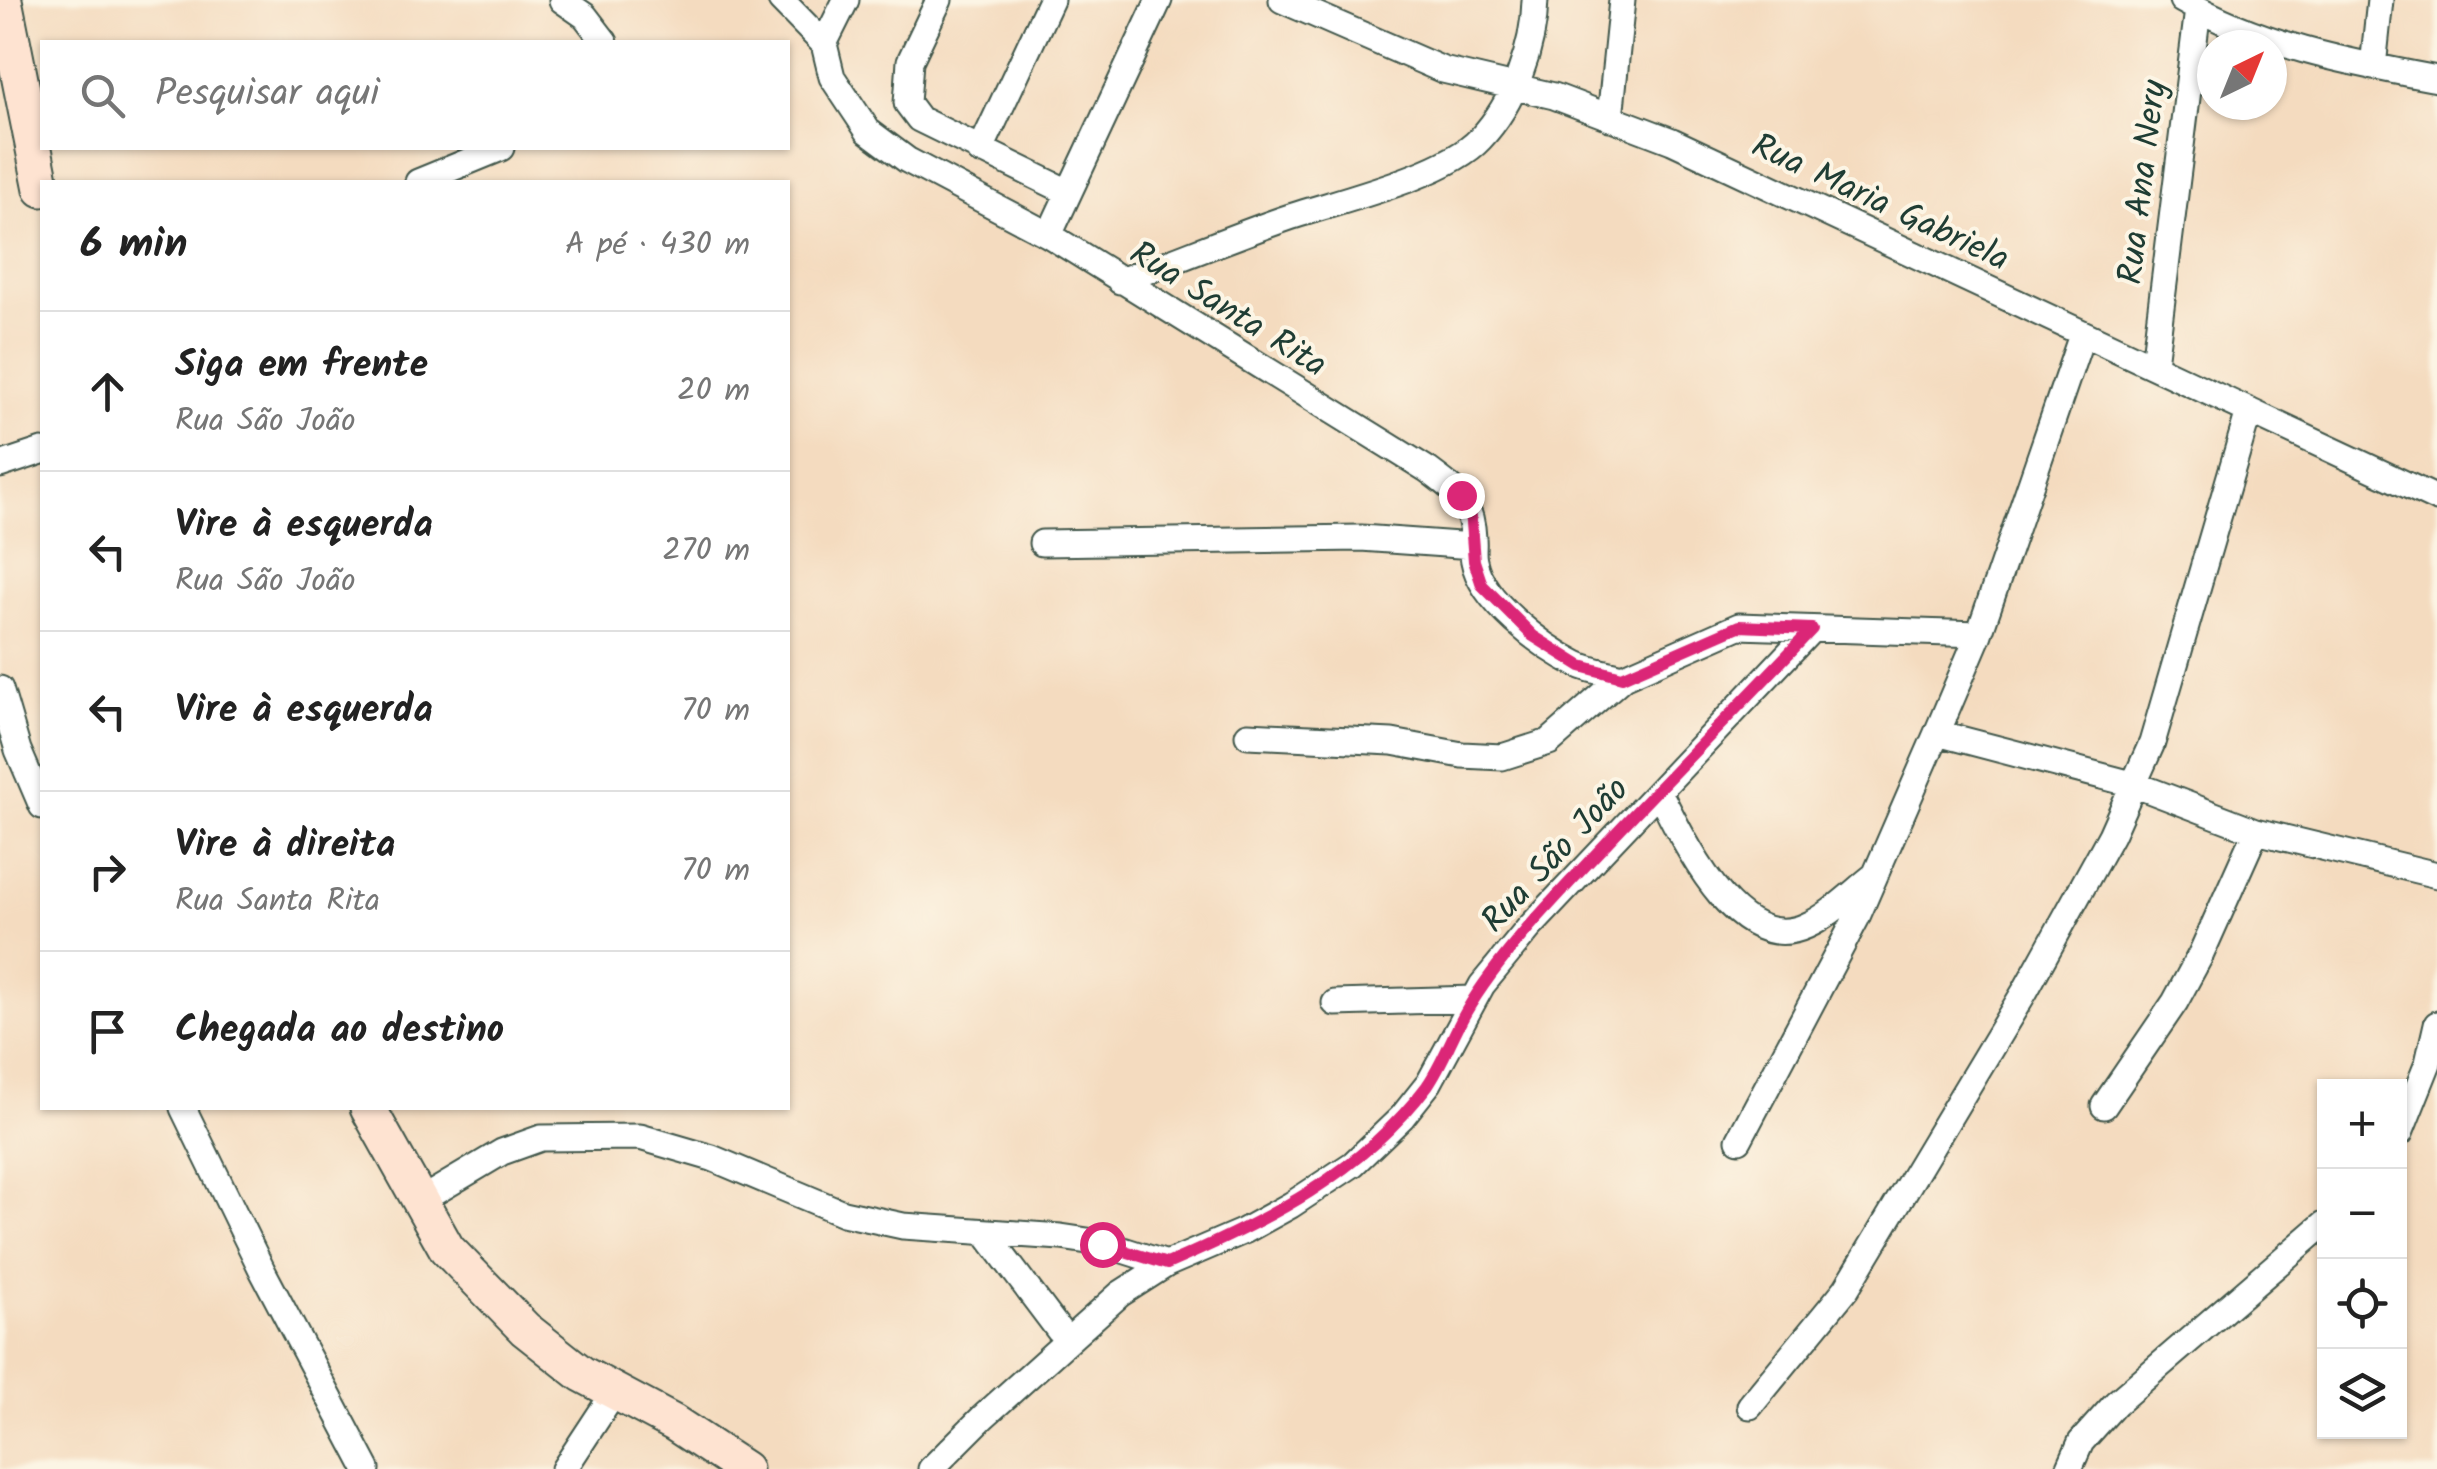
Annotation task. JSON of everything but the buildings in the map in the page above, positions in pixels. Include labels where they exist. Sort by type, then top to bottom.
[{"type":"street","points":[[4,0],[40,180]]},
{"type":"street","points":[[562,0],[585,16],[604,40]]},
{"type":"street","name":"Rua Santa Rita","points":[[781,0],[824,44],[832,77],[868,132],[907,160],[1048,236],[1428,470],[1461,495],[1470,510],[1474,561],[1482,585],[1533,636],[1581,666],[1622,677]]},
{"type":"street","points":[[939,0],[910,60],[907,103],[920,119],[1068,192]]},
{"type":"street","points":[[980,151],[1051,0]]},
{"type":"street","points":[[1048,236],[1159,0]]},
{"type":"street","name":"Rua Maria Gabriela","points":[[1282,0],[1444,70],[1554,96],[1672,140],[2437,499]]},
{"type":"street","points":[[1120,281],[1281,220],[1401,182],[1462,153],[1480,139],[1515,88],[1536,0]]},
{"type":"street","points":[[1610,118],[1622,0]]},
{"type":"street","points":[[2373,66],[2380,0]]},
{"type":"street","points":[[824,44],[836,5]]},
{"type":"street","points":[[2190,5],[2276,44],[2437,79]]},
{"type":"street","name":"Rua Ana Nery","points":[[2154,364],[2190,5]]},
{"type":"street","points":[[423,180],[496,150]]},
{"type":"street","points":[[1739,1140],[1877,874],[1979,634],[2082,335]]},
{"type":"street","points":[[1750,1406],[1846,1289],[1880,1235],[2025,991],[2136,785],[2152,743],[2249,411]]},
{"type":"street","points":[[0,466],[40,452]]},
{"type":"street","points":[[1042,544],[1361,538],[1474,546]]},
{"type":"street","points":[[1248,735],[1392,742],[1462,755],[1502,757],[1550,742],[1622,677],[1739,626],[1979,634]]},
{"type":"street","name":"Rua São João","points":[[931,1469],[1120,1294],[1167,1264],[1244,1231],[1291,1205],[1353,1164],[1402,1117],[1429,1083],[1474,999],[1529,928],[1812,629]]},
{"type":"street","points":[[0,689],[18,750],[40,801]]},
{"type":"street","points":[[1937,733],[2136,785],[2256,831],[2437,875]]},
{"type":"street","points":[[1659,792],[1693,858],[1724,900],[1754,923],[1780,933],[1807,926],[1877,874]]},
{"type":"street","points":[[2104,1106],[2175,1002],[2256,831]]},
{"type":"street","points":[[1335,1003],[1474,999]]},
{"type":"street","points":[[2407,1116],[2428,1064],[2437,1024]]},
{"type":"street","points":[[184,1110],[262,1270],[368,1469]]},
{"type":"street","points":[[369,1110],[447,1249],[525,1329],[582,1374],[674,1422],[744,1469]]},
{"type":"street","points":[[418,1202],[502,1152],[541,1138],[640,1138],[712,1158],[843,1213],[902,1226],[1062,1236],[1167,1264]]},
{"type":"street","points":[[2068,1469],[2081,1442],[2116,1403],[2317,1230]]},
{"type":"street","points":[[985,1232],[1067,1341]]},
{"type":"street","points":[[564,1469],[614,1394]]},
{"type":"route","points":[[1102,1244],[1167,1264],[1244,1231],[1353,1164],[1402,1117],[1429,1083],[1482,985],[1529,928],[1812,629],[1739,626],[1622,677],[1581,666],[1533,636],[1482,585],[1474,561],[1470,510],[1461,495]]}]
